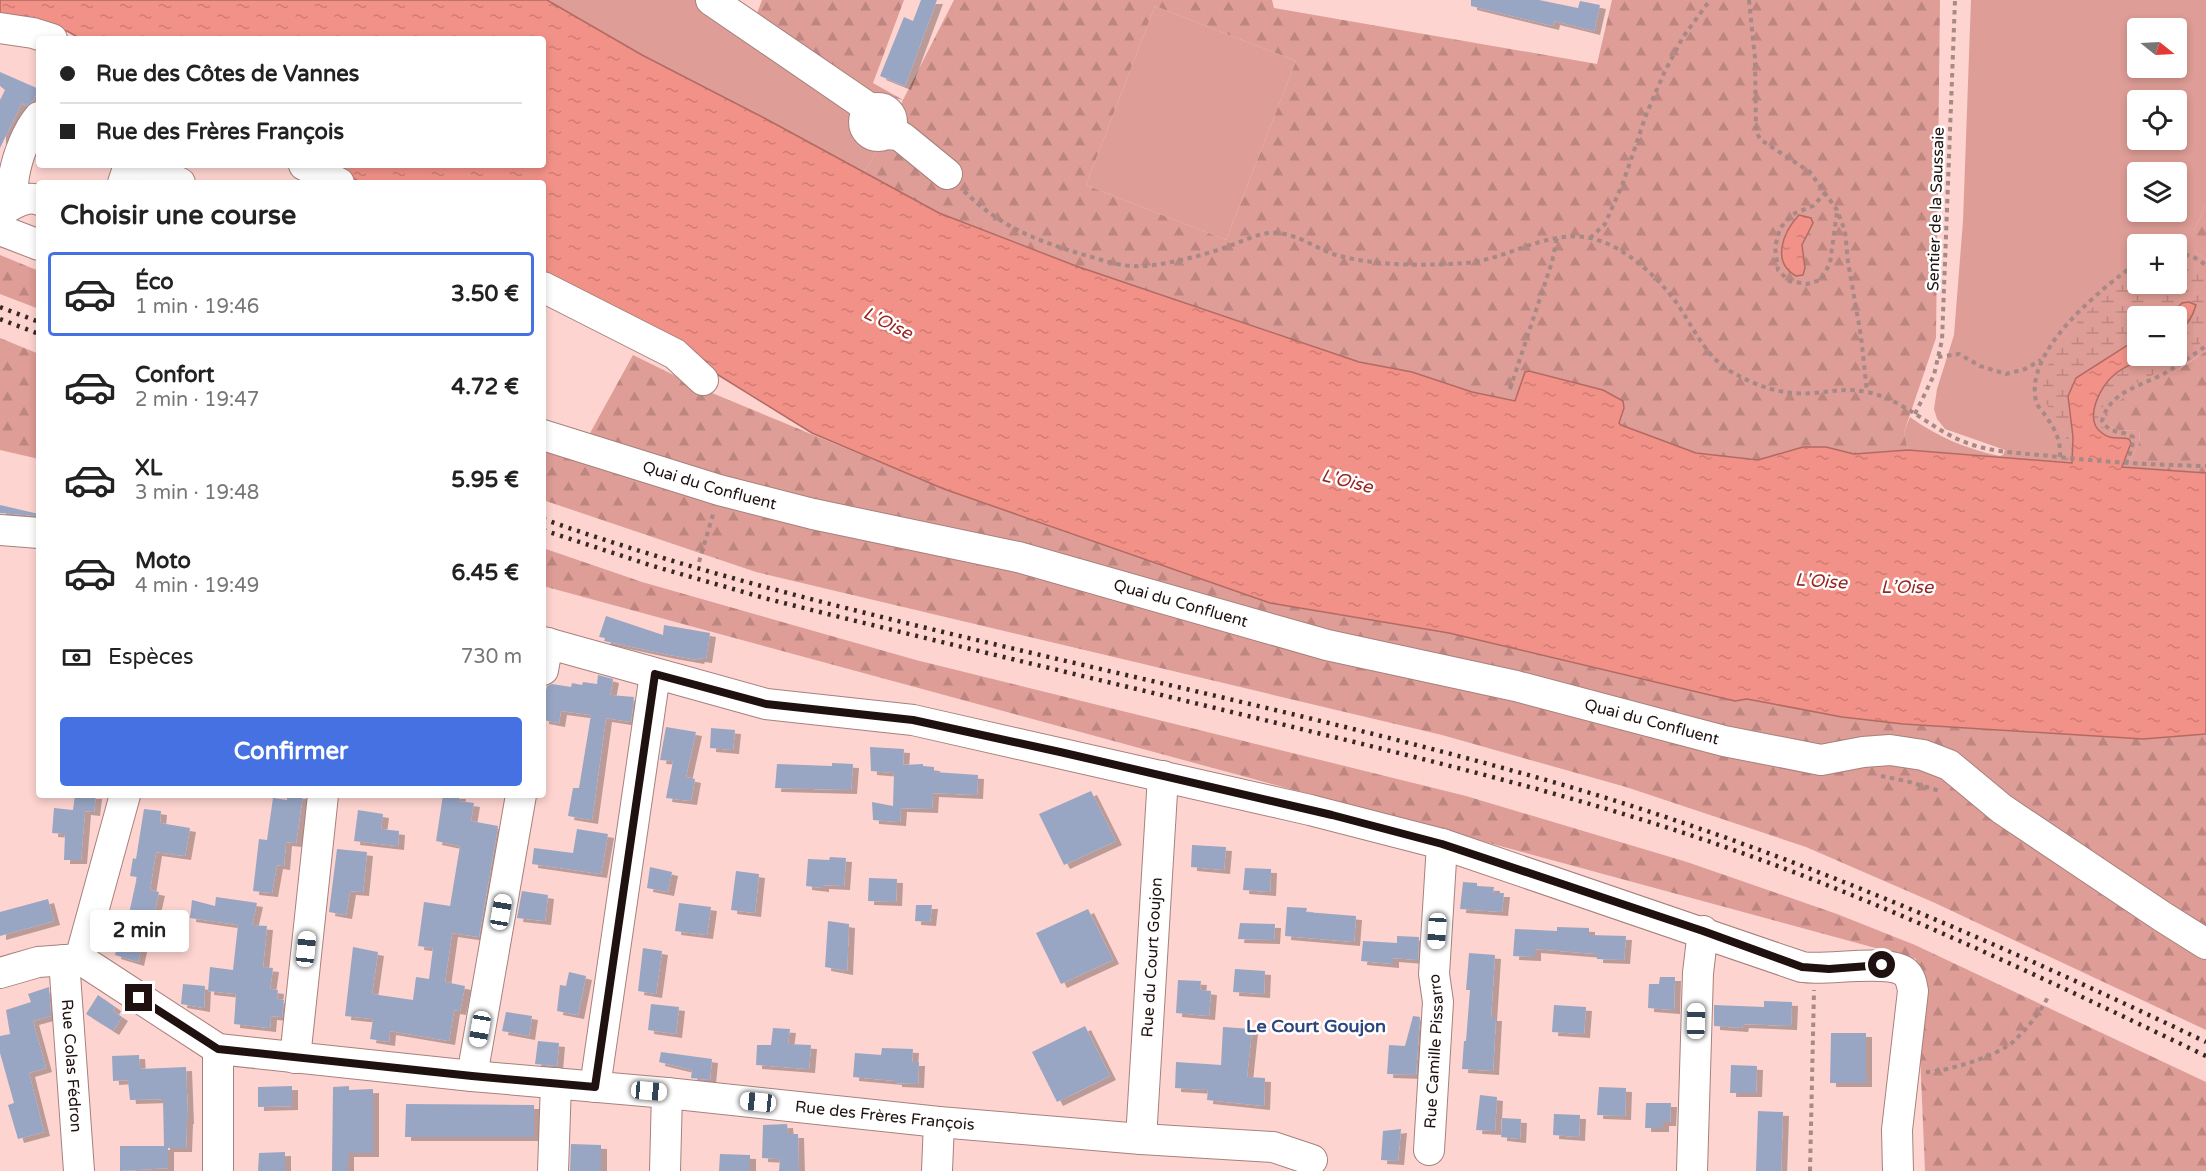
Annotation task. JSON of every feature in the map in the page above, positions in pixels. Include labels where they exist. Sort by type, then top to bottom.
[{"type":"street","points":[[711,0],[880,120],[947,174]]},
{"type":"street","points":[[0,28],[42,36]]},
{"type":"street","points":[[0,46],[36,53]]},
{"type":"street","points":[[2,217],[12,196],[14,174],[24,144],[36,122]]},
{"type":"street","points":[[150,168],[174,180]]},
{"type":"street","points":[[310,168],[333,180]]},
{"type":"street","points":[[2,217],[27,198],[36,199]]},
{"type":"street","points":[[2,217],[36,243]]},
{"type":"street","points":[[546,289],[675,354],[703,380]]},
{"type":"street","name":"Quai du Confluent","points":[[546,436],[719,490],[813,514],[1018,557],[1327,645],[1516,686],[1724,741],[1821,760],[1863,752],[1890,750],[1923,755],[1949,765],[2002,809],[2206,944]]},
{"type":"street","points":[[0,530],[36,532]]},
{"type":"street","points":[[546,652],[655,674],[766,704],[913,720],[1310,810],[1442,844],[1703,931],[1802,967],[1814,969],[1882,965],[1895,968],[1908,975],[1913,991],[1897,1130],[1898,1171]]},
{"type":"street","points":[[595,1087],[655,674]]},
{"type":"street","name":"Rue du Court Goujon","points":[[1141,1139],[1163,776]]},
{"type":"street","points":[[0,973],[38,962],[72,959],[124,798]]},
{"type":"street","points":[[295,1058],[323,798]]},
{"type":"street","points":[[472,1076],[520,798]]},
{"type":"street","name":"Rue Camille Pissarro","points":[[1430,1150],[1438,1002],[1434,974],[1442,844]]},
{"type":"street","points":[[1692,1171],[1698,974],[1703,931]]},
{"type":"street","name":"Rue des Frères François","points":[[72,959],[218,1049],[939,1122],[1141,1139],[1274,1147],[1312,1160]]},
{"type":"street","name":"Rue Colas Fédron","points":[[72,959],[80,1171]]},
{"type":"street","points":[[218,1049],[218,1171]]},
{"type":"street","points":[[553,1171],[556,1083]]},
{"type":"street","points":[[665,1171],[667,1093]]},
{"type":"street","points":[[937,1171],[939,1122]]},
{"type":"path","points":[[1590,238],[1605,224],[1623,183],[1646,115],[1664,73],[1683,38],[1710,0]]},
{"type":"path","points":[[1749,0],[1755,58],[1756,132],[1761,140],[1810,172],[1837,210],[1845,231],[1867,392]]},
{"type":"path","name":"Sentier de la Saussaie","points":[[1915,414],[1934,375],[1942,340],[1945,310],[1955,0]]},
{"type":"path","points":[[947,174],[974,201],[1008,226],[1067,250],[1134,266],[1179,260],[1221,249],[1260,235],[1277,233],[1340,256],[1393,263],[1468,263],[1486,260],[1557,238],[1590,238],[1602,242],[1638,263],[1676,302],[1708,351],[1725,368],[1751,383],[1773,390],[1794,393],[1814,393],[1838,389],[1867,392],[1893,400],[1953,438],[1989,450],[2125,464],[2206,466]]},
{"type":"path","points":[[1826,192],[1813,206],[1793,214],[1780,228],[1775,247],[1778,270],[1789,281],[1807,284],[1821,280],[1830,263],[1837,210]]},
{"type":"path","points":[[1510,389],[1551,264],[1557,238]]},
{"type":"path","points":[[2187,255],[2206,265]]},
{"type":"path","points":[[2060,457],[2058,435],[2037,405],[2035,384],[2042,359],[2080,309],[2127,271]]},
{"type":"path","points":[[2125,464],[2132,448],[2133,437],[2107,428],[2102,421],[2105,408],[2118,397],[2165,374],[2206,346]]},
{"type":"path","points":[[1938,357],[1959,354],[1980,366],[2006,374],[2025,369],[2042,359]]},
{"type":"path","points":[[699,562],[719,490]]},
{"type":"path","points":[[1876,776],[1906,781],[1951,794]]},
{"type":"path","points":[[1810,1171],[1814,969]]},
{"type":"path","points":[[1902,1073],[1936,1072],[1996,1051],[2013,1042],[2049,996]]},
{"type":"green space","points":[[547,0],[696,0],[849,103],[857,114],[866,138],[882,143],[864,172],[642,55]]},
{"type":"green space","points":[[762,0],[904,0],[873,83],[903,100],[870,91],[752,27]]},
{"type":"green space","points":[[954,0],[1272,0],[1274,8],[1597,64],[1612,0],[1940,0],[1936,338],[1904,432],[1908,450],[1854,454],[1826,447],[1803,447],[1758,460],[1696,453],[1621,425],[1619,423],[1624,408],[1603,390],[1529,371],[1525,373],[1515,401],[1472,392],[1412,372],[1359,362],[1076,266],[939,213],[864,172],[882,143]],"holes":[[[1155,6],[1296,61],[1226,240],[1086,185]]]},
{"type":"green space","points":[[1971,0],[2206,0],[2206,204],[2194,231],[2194,250],[2206,260],[2206,351],[2187,363],[2187,306],[2127,306],[2127,366],[2183,366],[2107,424],[2118,430],[2140,431],[2139,443],[2127,467],[1908,450],[1904,432],[1910,417],[1931,431],[1964,446],[2000,456],[2005,450],[1945,429],[1937,419],[1934,409],[1937,389],[1954,335],[1963,221]]},
{"type":"green space","points":[[1155,6],[1296,61],[1226,240],[1086,185]]},
{"type":"green space","points":[[2206,204],[2206,260],[2194,250],[2194,231]]},
{"type":"green space","points":[[0,255],[36,270],[36,308],[0,294]]},
{"type":"green space","points":[[2187,262],[2206,274],[2206,338],[2187,355],[2187,306],[2127,306],[2127,366],[2171,366],[2118,392],[2106,402],[2100,412],[2099,422],[2127,467],[2064,463],[2066,437],[2044,399],[2043,383],[2047,367],[2081,317],[2127,280],[2127,294],[2187,294]]},
{"type":"green space","points":[[0,338],[36,353],[36,458],[0,450]]},
{"type":"green space","points":[[2206,351],[2206,473],[2127,467],[2139,443],[2140,431],[2118,430],[2107,424],[2105,415],[2128,395],[2187,366],[2187,363]]},
{"type":"green space","points":[[633,355],[700,388],[944,489],[1270,603],[1449,633],[1735,701],[1747,699],[1842,717],[1903,724],[2143,739],[2206,734],[2206,1030],[1935,903],[1806,847],[1626,787],[1442,735],[756,572],[546,501],[546,453],[589,435]]},
{"type":"green space","points":[[546,549],[642,582],[916,660],[1466,796],[1687,862],[1837,914],[1915,945],[2206,1082],[2206,1171],[1925,1171],[1916,959],[546,587]]},
{"type":"water","name":"L’Oise","points":[[0,0],[547,0],[642,55],[939,213],[1076,266],[1359,362],[1412,372],[1472,392],[1515,401],[1525,372],[1529,371],[1603,390],[1623,401],[1624,408],[1619,423],[1621,425],[1696,453],[1758,460],[1803,447],[1826,447],[1854,454],[1908,450],[2072,463],[2073,437],[2068,396],[2076,378],[2127,345],[2128,366],[2109,380],[2099,395],[2094,412],[2096,427],[2105,435],[2129,439],[2131,443],[2122,467],[2206,473],[2206,734],[2143,739],[1903,724],[1842,717],[1747,699],[1735,701],[1449,633],[1270,603],[944,489],[812,433],[707,368],[707,362],[688,349],[546,278],[546,180],[356,180],[333,168],[546,168],[546,36],[76,36],[67,31],[0,19]]},
{"type":"water","points":[[1799,215],[1811,218],[1813,223],[1802,245],[1805,268],[1803,275],[1796,276],[1788,270],[1784,263],[1782,247],[1788,230]]},
{"type":"water","points":[[2189,302],[2196,305],[2187,323],[2187,306],[2179,306]]},
{"type":"building","points":[[921,0],[937,0],[905,86],[880,76],[904,17],[913,21]]},
{"type":"building","points":[[1471,0],[1539,0],[1578,8],[1580,1],[1600,5],[1594,31],[1554,21],[1553,26],[1471,6]]},
{"type":"building","points":[[0,72],[36,88],[36,95],[33,101],[26,106],[22,103],[0,148],[0,100],[5,90],[0,86]]},
{"type":"building","points":[[0,505],[36,513],[36,516],[0,513]]},
{"type":"building","points":[[606,616],[663,635],[664,625],[710,633],[706,659],[699,658],[698,660],[604,641],[605,638],[599,637]]},
{"type":"building","points":[[598,675],[613,679],[610,695],[634,697],[631,722],[606,718],[592,820],[568,816],[573,788],[579,788],[591,715],[561,711],[559,723],[546,721],[546,691],[547,686],[552,684],[571,687],[572,683],[597,684]]},
{"type":"building","points":[[666,727],[696,732],[686,777],[695,779],[691,801],[666,798],[673,761],[660,760]]},
{"type":"building","points":[[711,728],[735,730],[733,750],[710,748]]},
{"type":"building","points":[[870,747],[904,749],[903,765],[923,764],[923,766],[934,767],[934,772],[978,775],[977,795],[933,793],[932,809],[901,808],[900,822],[873,820],[872,802],[893,806],[894,773],[871,771]]},
{"type":"building","points":[[832,763],[853,764],[851,790],[775,788],[777,764],[832,766]]},
{"type":"building","points":[[1091,791],[1116,841],[1064,865],[1039,814]]},
{"type":"building","points":[[75,798],[96,798],[94,812],[85,811],[81,860],[64,860],[65,834],[52,833],[54,808],[73,810]]},
{"type":"building","points":[[273,798],[287,800],[287,798],[303,798],[296,843],[286,842],[284,866],[277,865],[272,893],[253,891],[259,839],[267,840]]},
{"type":"building","points":[[443,798],[460,798],[459,801],[474,803],[471,821],[498,826],[479,937],[452,933],[445,982],[465,986],[460,1011],[454,1010],[449,1041],[390,1031],[389,1042],[370,1039],[373,1019],[345,1016],[353,947],[378,952],[372,994],[413,1000],[416,977],[429,979],[433,948],[418,946],[424,902],[450,906],[460,846],[436,841]]},
{"type":"building","points":[[144,809],[161,811],[160,823],[190,828],[185,856],[156,852],[150,890],[159,892],[152,922],[147,921],[138,962],[115,955],[120,931],[125,932],[137,877],[130,876],[133,858],[136,859]]},
{"type":"building","points":[[358,810],[383,814],[381,829],[399,831],[398,846],[354,841]]},
{"type":"building","points":[[577,829],[608,834],[601,874],[532,864],[534,848],[573,853]]},
{"type":"building","points":[[1192,845],[1226,847],[1224,870],[1191,867]]},
{"type":"building","points":[[337,849],[367,852],[363,892],[350,891],[346,915],[329,912]]},
{"type":"building","points":[[830,857],[846,858],[844,886],[823,885],[823,888],[806,886],[808,859],[829,860]]},
{"type":"building","points":[[650,867],[672,872],[668,892],[647,888]]},
{"type":"building","points":[[1245,868],[1271,869],[1270,892],[1243,890]]},
{"type":"building","points":[[736,871],[759,874],[755,913],[731,910]]},
{"type":"building","points":[[869,878],[897,879],[896,902],[868,901]]},
{"type":"building","points":[[1463,882],[1494,887],[1493,893],[1504,893],[1502,912],[1460,909]]},
{"type":"building","points":[[522,891],[548,895],[545,921],[517,918]]},
{"type":"building","points":[[216,897],[257,903],[252,925],[267,926],[263,967],[273,968],[270,989],[278,990],[277,999],[284,1000],[282,1017],[271,1016],[270,1028],[234,1024],[236,994],[208,991],[210,967],[233,970],[238,925],[190,918],[192,900],[215,906]]},
{"type":"building","points":[[48,899],[54,921],[0,936],[0,912]]},
{"type":"building","points":[[679,903],[711,907],[707,935],[675,931]]},
{"type":"building","points":[[916,905],[932,905],[930,922],[915,921]]},
{"type":"building","points":[[1287,907],[1307,908],[1306,912],[1356,916],[1354,942],[1285,936]]},
{"type":"building","points":[[1088,909],[1113,960],[1061,984],[1036,933]]},
{"type":"building","points":[[828,921],[849,924],[847,971],[825,967]]},
{"type":"building","points":[[1240,923],[1275,924],[1274,940],[1238,939]]},
{"type":"building","points":[[1557,927],[1589,928],[1589,935],[1626,936],[1624,960],[1597,959],[1597,954],[1535,949],[1535,957],[1513,956],[1515,929],[1557,931]]},
{"type":"building","points":[[1397,936],[1419,937],[1418,960],[1393,958],[1393,964],[1361,961],[1363,941],[1397,943]]},
{"type":"building","points":[[643,948],[662,951],[656,994],[638,991]]},
{"type":"building","points":[[1469,953],[1495,955],[1491,1017],[1496,1017],[1493,1071],[1462,1069],[1470,990],[1466,990]]},
{"type":"building","points":[[1235,969],[1265,971],[1264,994],[1233,992]]},
{"type":"building","points":[[569,972],[586,976],[578,1015],[557,1011],[560,985],[566,986]]},
{"type":"building","points":[[1660,977],[1675,977],[1674,1010],[1648,1008],[1649,984],[1659,984]]},
{"type":"building","points":[[1178,980],[1201,981],[1200,990],[1211,991],[1209,1016],[1176,1013]]},
{"type":"building","points":[[183,984],[205,986],[204,1008],[181,1004]]},
{"type":"building","points":[[49,987],[51,1016],[33,1021],[46,1068],[29,1073],[44,1132],[18,1139],[8,1105],[14,1103],[0,1053],[0,1036],[10,1034],[6,1010],[31,1002],[28,994]]},
{"type":"building","points":[[98,995],[115,1007],[113,1011],[122,1017],[113,1031],[86,1014]]},
{"type":"building","points":[[1764,1001],[1792,1002],[1791,1026],[1743,1024],[1742,1028],[1714,1026],[1714,1005],[1764,1007]]},
{"type":"building","points":[[651,1004],[679,1007],[676,1034],[648,1030]]},
{"type":"building","points":[[1554,1005],[1586,1007],[1584,1034],[1552,1032]]},
{"type":"building","points":[[506,1012],[532,1016],[529,1036],[502,1031]]},
{"type":"building","points":[[1413,1016],[1420,1017],[1416,1075],[1387,1074],[1389,1045],[1405,1046]]},
{"type":"building","points":[[1085,1026],[1110,1076],[1057,1102],[1032,1052]]},
{"type":"building","points":[[1223,1027],[1252,1029],[1247,1077],[1265,1078],[1264,1106],[1207,1100],[1208,1090],[1175,1088],[1176,1062],[1221,1065]]},
{"type":"building","points":[[773,1028],[790,1029],[788,1044],[811,1045],[809,1069],[756,1065],[757,1045],[771,1045]]},
{"type":"building","points":[[1831,1033],[1866,1033],[1866,1083],[1830,1083]]},
{"type":"building","points":[[538,1041],[559,1043],[557,1066],[535,1064]]},
{"type":"building","points":[[882,1048],[913,1049],[912,1062],[919,1062],[918,1084],[853,1077],[855,1053],[881,1055]]},
{"type":"building","points":[[661,1052],[712,1059],[710,1080],[691,1078],[692,1070],[659,1062]]},
{"type":"building","points":[[139,1055],[140,1069],[186,1067],[188,1120],[186,1148],[168,1148],[168,1168],[120,1171],[120,1146],[164,1146],[163,1099],[130,1100],[128,1080],[113,1081],[112,1056]]},
{"type":"building","points":[[1731,1065],[1757,1066],[1756,1093],[1730,1093]]},
{"type":"building","points":[[292,1086],[292,1106],[258,1107],[258,1087]]},
{"type":"building","points":[[349,1086],[349,1090],[373,1089],[373,1153],[348,1153],[348,1171],[332,1171],[333,1087]]},
{"type":"building","points":[[1599,1087],[1626,1088],[1625,1116],[1597,1115]]},
{"type":"building","points":[[1480,1095],[1497,1097],[1495,1131],[1476,1130]]},
{"type":"building","points":[[1646,1103],[1671,1103],[1670,1122],[1663,1122],[1663,1128],[1645,1128]]},
{"type":"building","points":[[406,1104],[534,1105],[534,1137],[405,1137]]},
{"type":"building","points":[[1758,1111],[1783,1112],[1781,1171],[1756,1171]]},
{"type":"building","points":[[1554,1114],[1580,1115],[1579,1137],[1553,1135]]},
{"type":"building","points":[[1502,1118],[1521,1119],[1520,1139],[1501,1137]]},
{"type":"building","points":[[787,1124],[788,1134],[798,1134],[799,1171],[779,1171],[780,1159],[762,1158],[763,1125]]},
{"type":"building","points":[[1401,1129],[1398,1161],[1381,1160],[1383,1131]]},
{"type":"building","points":[[571,1144],[601,1145],[601,1171],[570,1171]]},
{"type":"building","points":[[285,1152],[285,1171],[258,1171],[259,1153]]},
{"type":"building","points":[[720,1154],[750,1155],[750,1171],[719,1171]]},
{"type":"railway","points":[[0,307],[36,321]]},
{"type":"railway","points":[[0,319],[36,333]]},
{"type":"railway","points":[[546,520],[633,549],[769,588],[906,623],[1387,737],[1546,780],[1631,806],[1715,834],[1881,897],[2045,967],[2206,1042]]},
{"type":"railway","points":[[546,531],[653,566],[768,599],[1344,739],[1646,821],[1762,860],[1891,911],[2018,967],[2206,1056]]},
{"type":"district","name":"Le Court Goujon","points":[[1316,1026]]},
{"type":"route","points":[[139,998],[218,1049],[595,1087],[655,674],[766,704],[913,720],[1332,815],[1442,844],[1703,931],[1802,967],[1829,969],[1882,965]]},
{"type":"water label","name":"L'Oise","points":[[888,323]]},
{"type":"water label","name":"L'Oise","points":[[1347,481]]},
{"type":"water label","name":"L'Oise","points":[[1821,581]]}]
